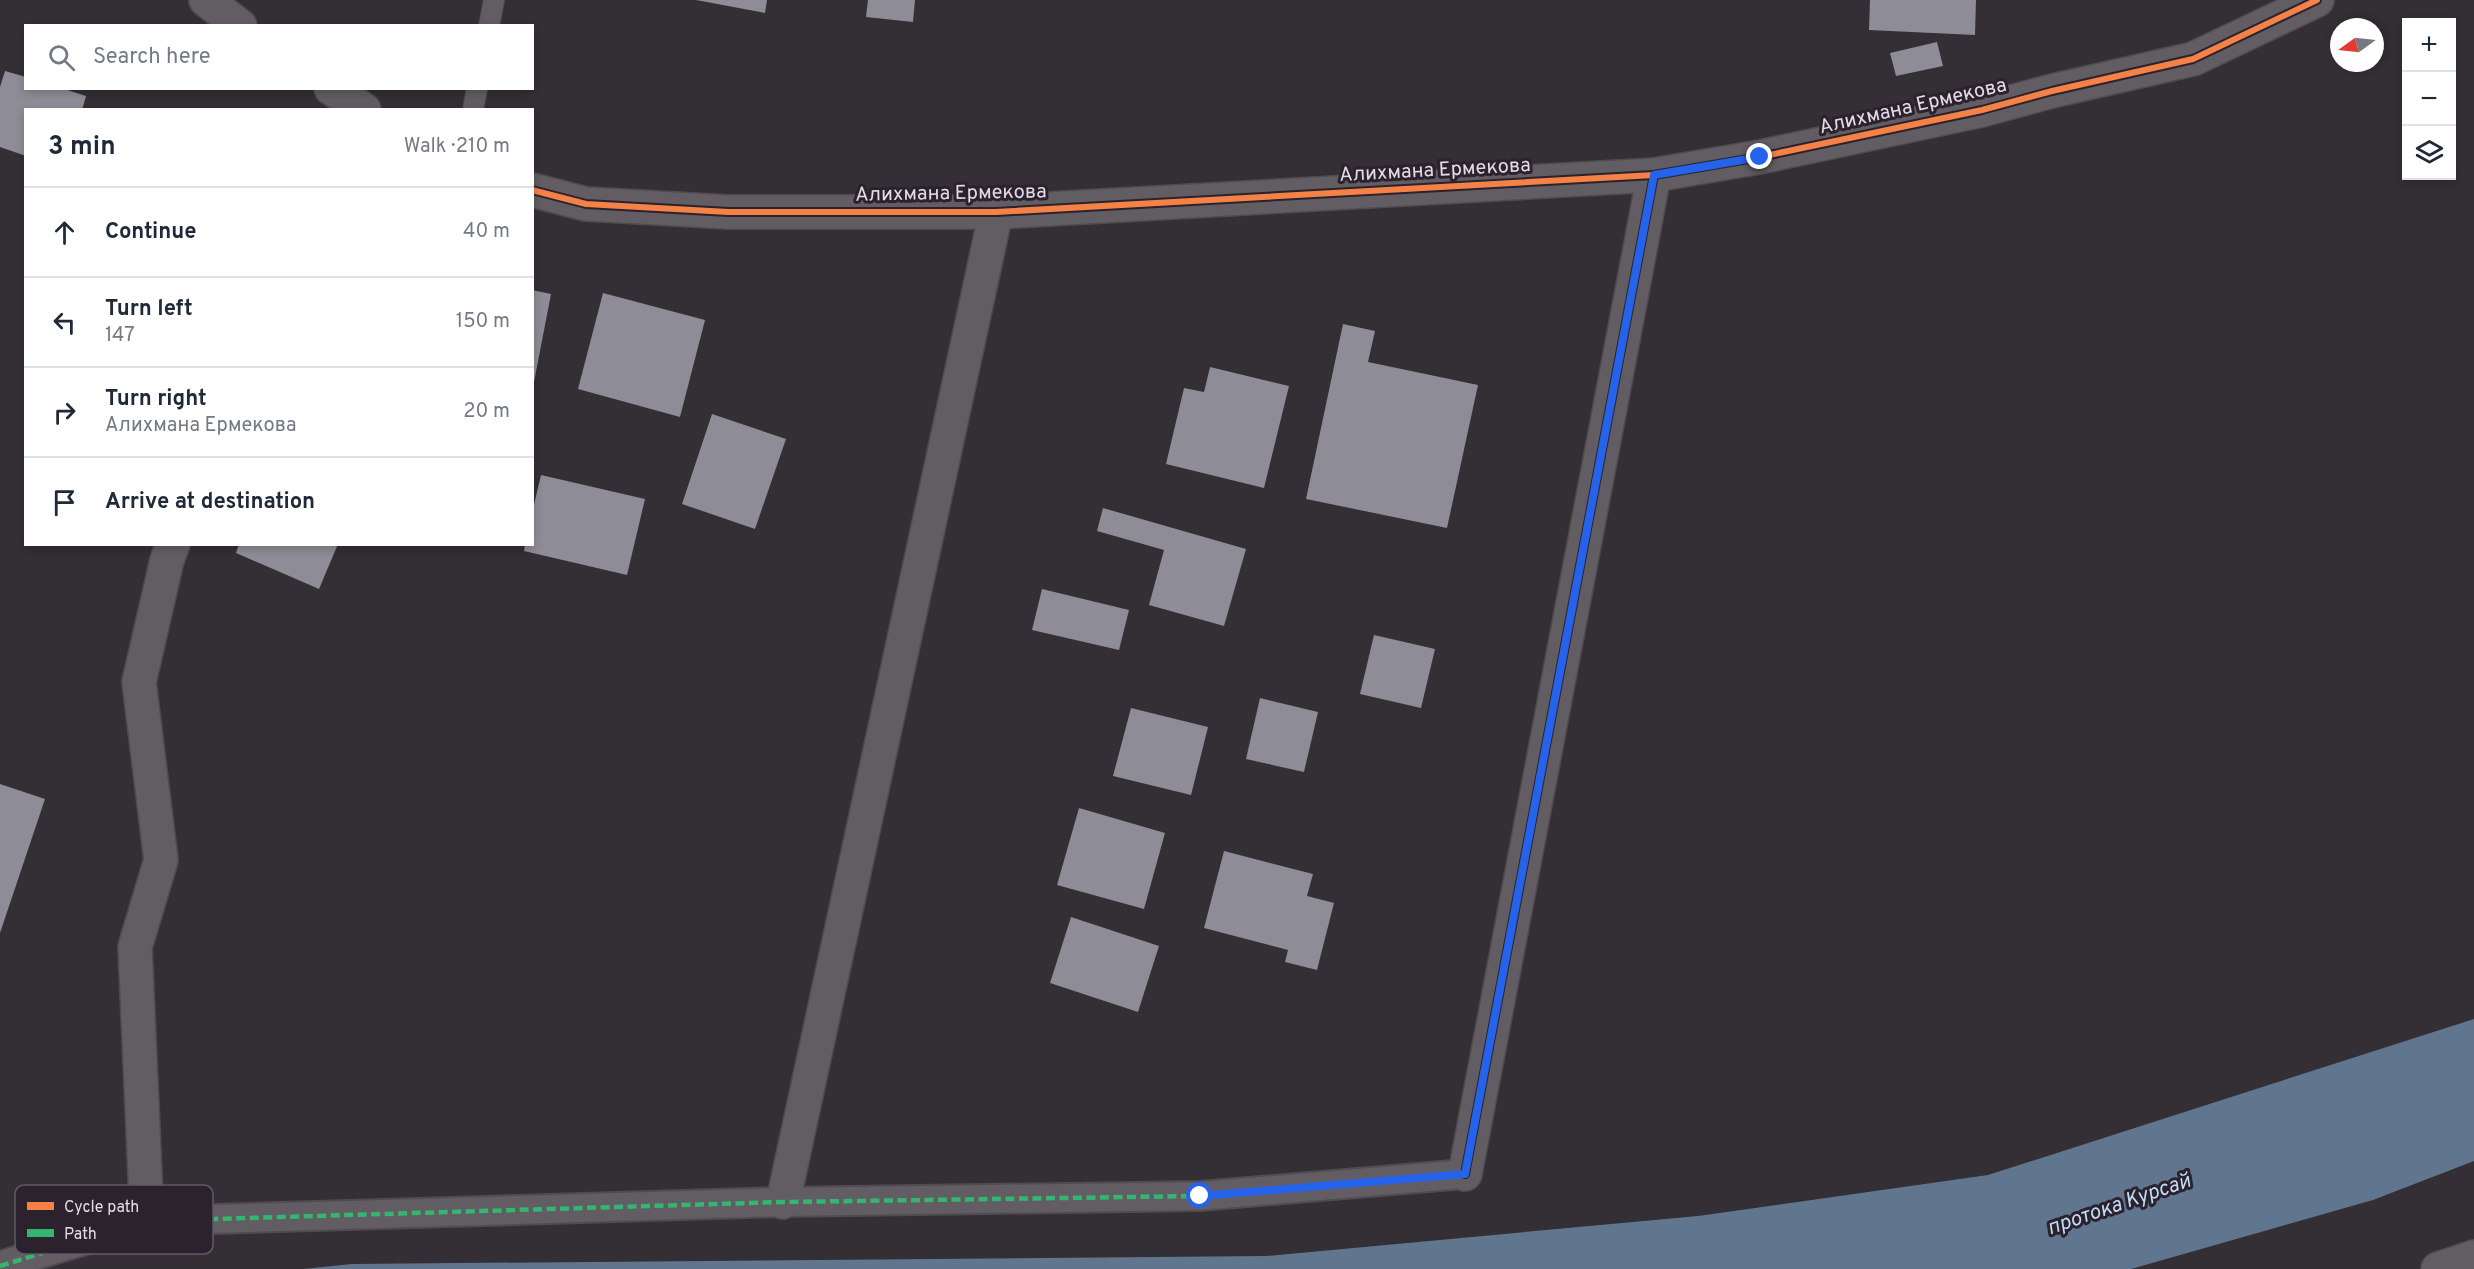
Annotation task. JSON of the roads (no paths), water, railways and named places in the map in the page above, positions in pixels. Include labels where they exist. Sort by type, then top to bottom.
[{"type":"street","points":[[206,0],[237,24]]},
{"type":"street","name":"Алихмана Ермекова","points":[[534,191],[586,204],[728,212],[996,212],[1654,175],[1760,157],[1971,113],[2052,91],[2193,59],[2317,0]]},
{"type":"street","points":[[334,90],[361,108]]},
{"type":"street","points":[[213,1219],[783,1202],[1200,1196],[1465,1174],[1654,175]]},
{"type":"street","points":[[783,1202],[996,212]]},
{"type":"street","points":[[145,1185],[135,947],[161,860],[139,682],[172,546]]},
{"type":"street","points":[[0,1266],[39,1254]]},
{"type":"street","points":[[2439,1269],[2474,1257]]},
{"type":"lane","points":[[489,24],[494,0]]},
{"type":"lane","points":[[473,108],[477,90]]},
{"type":"water","name":"протока Курсай","points":[[2474,1019],[2474,1161],[2373,1200],[2131,1269],[303,1269],[352,1264],[1266,1256],[1698,1216],[1988,1175]]}]
